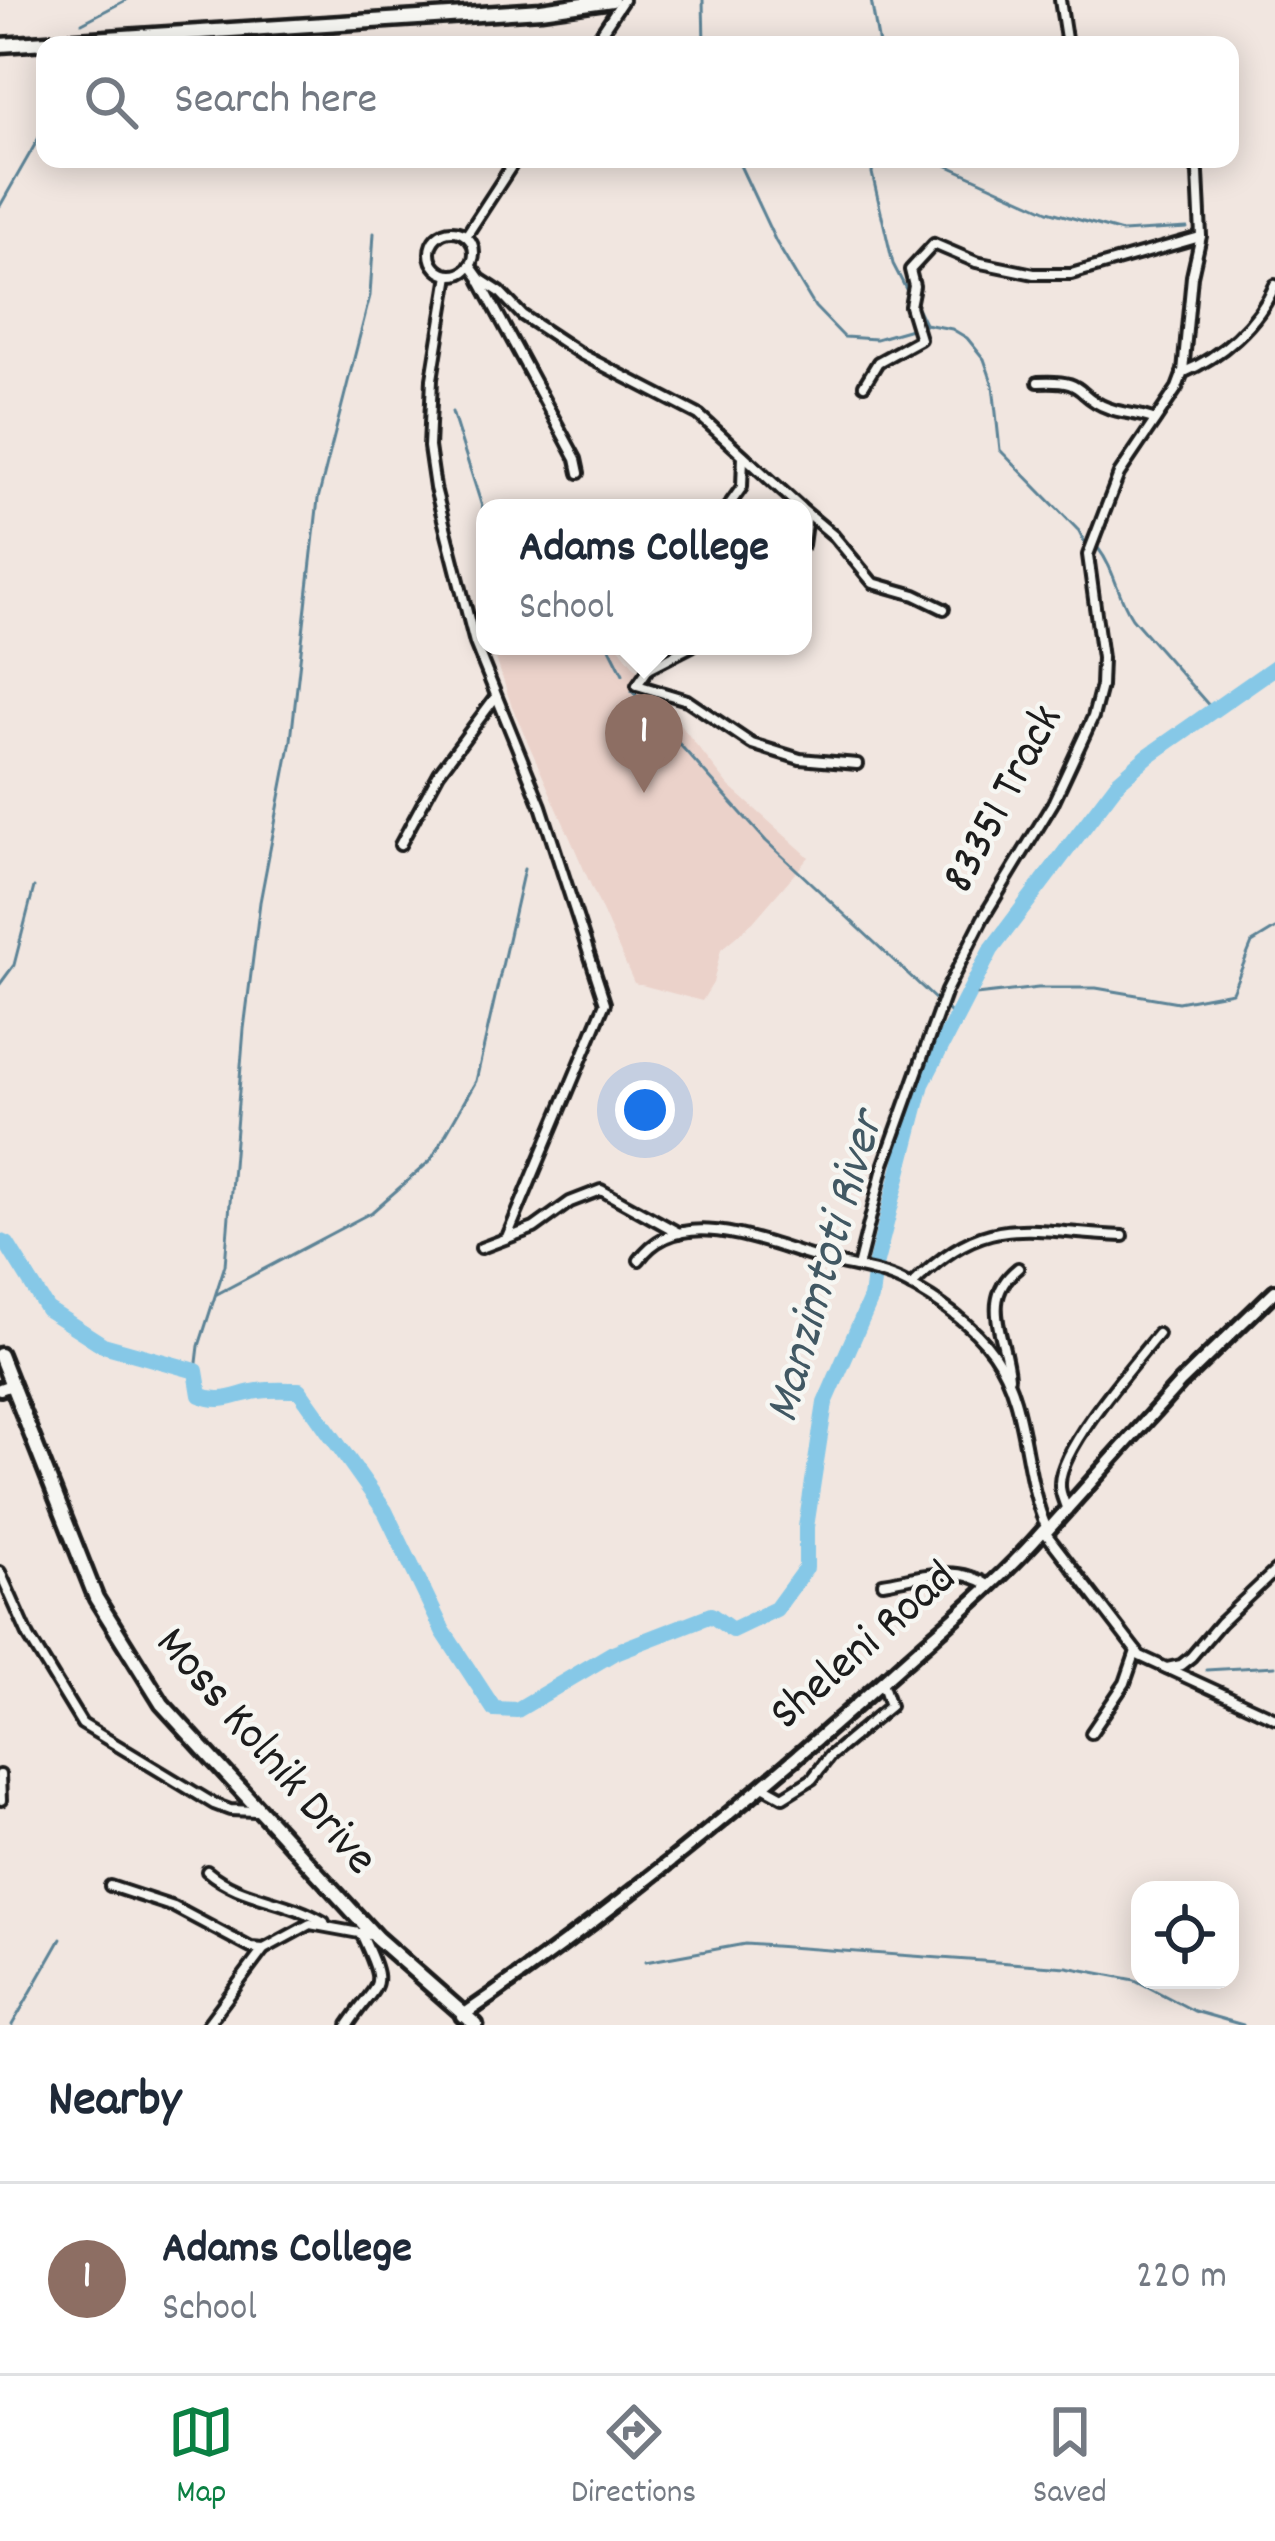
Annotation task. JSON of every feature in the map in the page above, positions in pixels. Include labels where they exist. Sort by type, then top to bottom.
[{"type":"main road","points":[[139,36],[541,10],[612,0]]},
{"type":"main road","points":[[0,45],[36,43]]},
{"type":"main road","name":"Moss Kolnik Drive","points":[[0,1355],[6,1387],[43,1456],[69,1537],[114,1632],[162,1704],[377,1938],[476,2025]]},
{"type":"street","points":[[599,36],[623,0]]},
{"type":"street","points":[[1060,0],[1065,36]]},
{"type":"street","points":[[466,236],[510,168]]},
{"type":"street","name":"83351 Track","points":[[863,1268],[884,1164],[946,991],[983,918],[1053,803],[1093,718],[1102,658],[1088,555],[1119,474],[1177,388],[1186,356],[1192,276],[1202,236],[1196,168]]},
{"type":"street","points":[[442,233],[466,236],[474,253],[470,265],[449,275],[434,265],[430,247],[442,233]]},
{"type":"street","points":[[864,386],[878,362],[921,337],[910,307],[914,286],[910,268],[934,244],[976,262],[1034,274],[1071,274],[1202,236]]},
{"type":"street","points":[[470,265],[580,473]]},
{"type":"street","points":[[449,275],[436,339],[429,447],[476,639]]},
{"type":"street","points":[[480,279],[522,315],[581,354],[699,415],[791,499]]},
{"type":"street","points":[[1180,374],[1217,354],[1240,334],[1275,285]]},
{"type":"street","points":[[1038,382],[1077,385],[1108,409],[1155,420]]},
{"type":"street","points":[[742,488],[743,454]]},
{"type":"street","points":[[734,499],[742,488],[767,476]]},
{"type":"street","points":[[812,518],[873,583],[944,609]]},
{"type":"street","points":[[481,655],[541,806],[605,1003],[507,1237]]},
{"type":"street","points":[[674,655],[649,668],[637,685],[687,700],[752,744],[800,759],[857,764]]},
{"type":"street","points":[[400,845],[439,773],[495,698]]},
{"type":"street","points":[[481,1248],[534,1228],[570,1202],[601,1190],[679,1233]]},
{"type":"street","points":[[911,1286],[959,1244],[1000,1230],[1123,1236]]},
{"type":"street","points":[[639,1260],[654,1242],[679,1233],[722,1232],[888,1276],[911,1286],[980,1337],[1009,1384]]},
{"type":"street","points":[[1018,1268],[1001,1283],[997,1310],[1009,1384],[1046,1530],[1136,1651],[1275,1718]]},
{"type":"street","name":"Sheleni Road","points":[[462,2016],[580,1932],[763,1786],[990,1586],[1067,1510],[1188,1374],[1275,1291]]},
{"type":"street","points":[[1067,1510],[1060,1482],[1064,1464],[1158,1334]]},
{"type":"street","points":[[883,1582],[941,1571],[973,1576],[990,1586]]},
{"type":"street","points":[[1166,1668],[1191,1657],[1275,1571]]},
{"type":"street","points":[[0,1572],[52,1680],[86,1728],[214,1804],[256,1811]]},
{"type":"street","points":[[1090,1733],[1125,1683],[1136,1651]]},
{"type":"street","points":[[763,1786],[783,1797],[812,1779],[830,1756],[890,1706],[882,1682]]},
{"type":"street","points":[[0,1775],[1,1800]]},
{"type":"street","points":[[207,1871],[230,1890],[282,1901],[331,1925],[377,1938]]},
{"type":"street","points":[[110,1886],[160,1901],[230,1940],[264,1949]]},
{"type":"street","points":[[206,2025],[264,1949],[303,1925],[331,1925]]},
{"type":"street","points":[[348,2025],[378,1983],[361,1932]]},
{"type":"shaded area","points":[[495,655],[625,655],[729,786],[809,857],[753,922],[721,949],[713,983],[702,1001],[634,983],[511,704]]},
{"type":"waterway","points":[[82,23],[126,0]]},
{"type":"waterway","points":[[703,0],[704,36]]},
{"type":"waterway","points":[[871,0],[877,36]]},
{"type":"waterway","points":[[0,206],[36,143]]},
{"type":"waterway","points":[[741,168],[776,242],[815,307],[844,337],[876,339],[925,325]]},
{"type":"waterway","points":[[873,168],[893,264],[909,295]]},
{"type":"waterway","points":[[953,168],[1048,211],[1122,232],[1187,228]]},
{"type":"waterway","points":[[196,1371],[199,1346],[225,1265],[244,1029],[260,902],[291,740],[318,499],[370,296],[374,233]]},
{"type":"waterway","points":[[914,301],[925,324],[952,329],[967,338],[984,359],[993,385],[1000,450],[1079,531],[1088,549]]},
{"type":"waterway","points":[[452,412],[480,499]]},
{"type":"waterway","points":[[1098,548],[1132,618],[1212,709]]},
{"type":"waterway","points":[[614,655],[623,674]]},
{"type":"waterway","name":"Manzimtoti River","points":[[0,1241],[7,1244],[47,1309],[103,1345],[196,1371],[200,1395],[222,1399],[263,1390],[299,1390],[385,1511],[443,1631],[494,1709],[517,1710],[613,1653],[711,1615],[732,1630],[776,1609],[806,1568],[806,1527],[825,1403],[871,1298],[922,1084],[991,950],[1118,782],[1275,667]]},
{"type":"waterway","points":[[632,691],[766,841],[937,1001]]},
{"type":"waterway","points":[[217,1294],[372,1212],[431,1160],[476,1081],[524,869]]},
{"type":"waterway","points":[[0,984],[14,965],[34,887]]},
{"type":"waterway","points":[[967,996],[1096,988],[1178,1002],[1232,992],[1252,943],[1275,929]]},
{"type":"waterway","points":[[945,1007],[956,1018]]},
{"type":"waterway","points":[[1206,1670],[1275,1666]]},
{"type":"waterway","points":[[12,2025],[61,1939]]},
{"type":"waterway","points":[[645,1962],[745,1944],[1067,1967],[1135,1980],[1194,2011],[1243,2025]]},
{"type":"place","name":"Adams College","points":[[644,793]]}]
